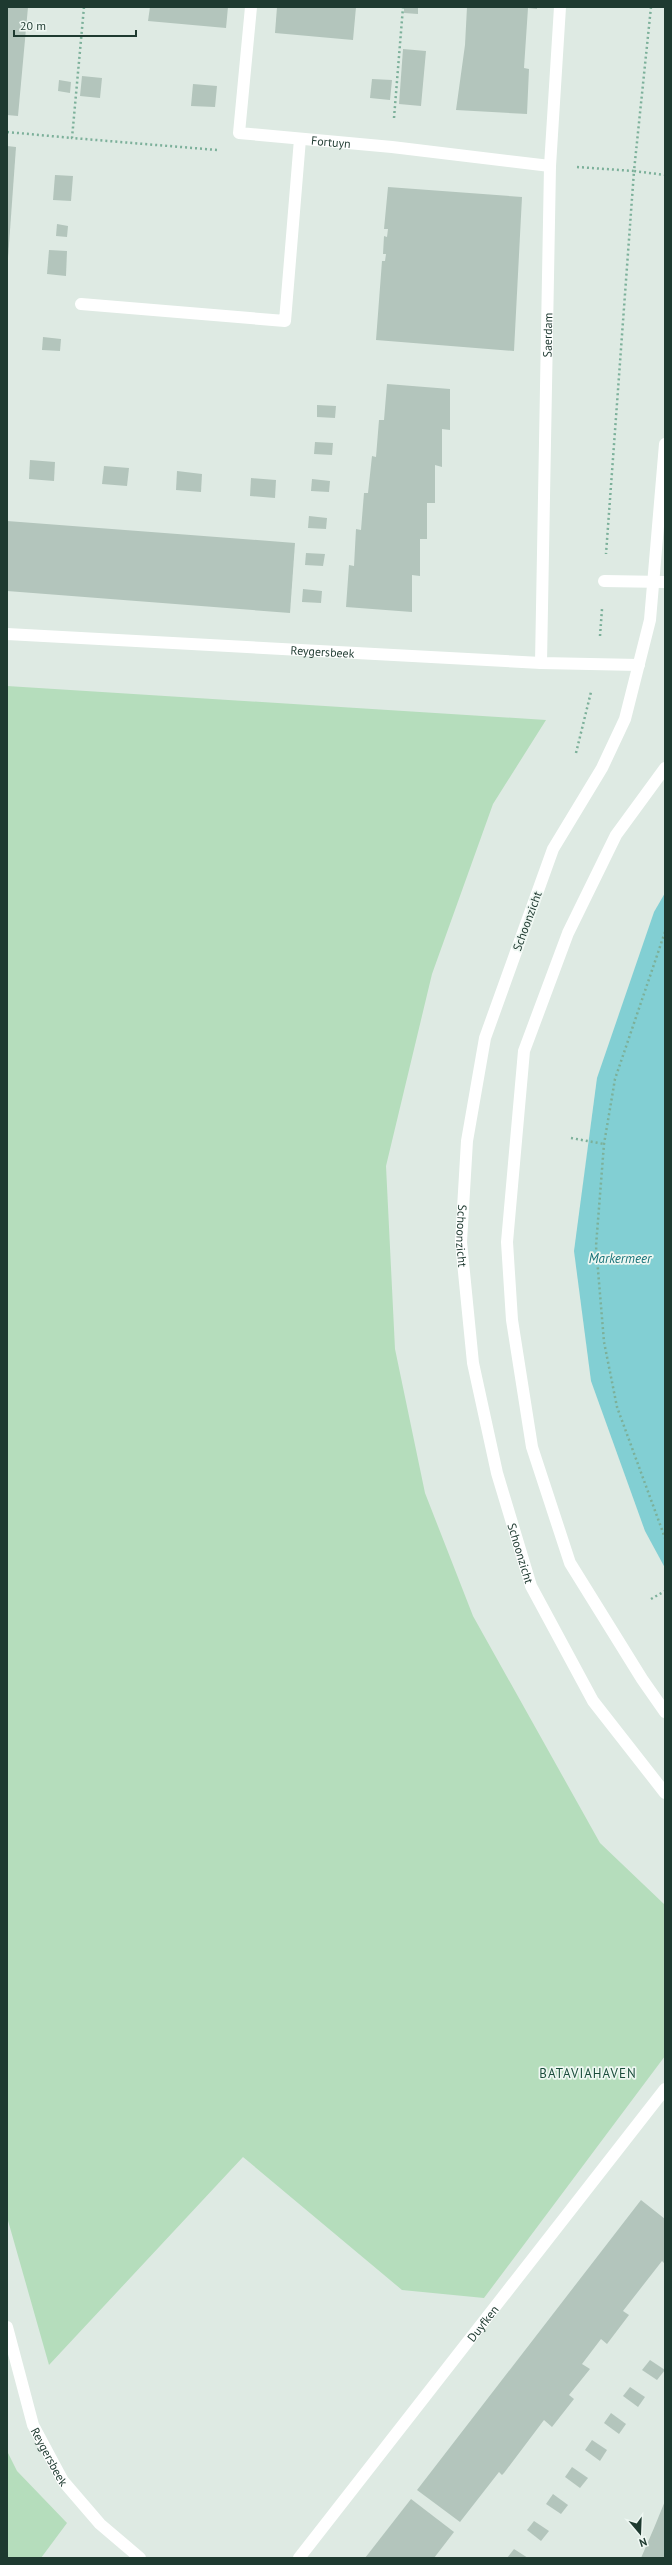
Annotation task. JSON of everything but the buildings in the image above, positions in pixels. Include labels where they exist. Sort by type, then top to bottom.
[{"type":"street","name":"Fortuyn","points":[[251,7],[239,133],[392,147],[550,166]]},
{"type":"street","name":"Saerdam","points":[[541,663],[550,166],[560,7]]},
{"type":"street","points":[[81,304],[286,321],[300,138]]},
{"type":"street","name":"Schoonzicht","points":[[665,444],[659,582],[639,665],[625,719],[602,768],[553,848],[484,1038],[466,1141],[461,1242],[473,1363],[497,1473],[531,1586],[593,1701],[665,1793]]},
{"type":"street","points":[[604,581],[659,582]]},
{"type":"street","name":"Reygersbeek","points":[[7,634],[541,663],[639,665]]},
{"type":"street","points":[[665,768],[616,834],[568,933],[524,1051],[507,1242],[512,1320],[532,1447],[570,1562],[642,1679],[665,1712]]},
{"type":"street","name":"Duyfken","points":[[299,2558],[665,2089]]},
{"type":"street","name":"Reygersbeek","points":[[7,2327],[33,2426],[62,2481],[100,2524],[140,2558]]},
{"type":"path","points":[[72,138],[84,7]]},
{"type":"path","points":[[392,147],[403,7]]},
{"type":"path","points":[[575,757],[598,665],[634,171],[651,7]]},
{"type":"path","points":[[7,132],[220,150]]},
{"type":"path","points":[[550,166],[665,174]]},
{"type":"path","points":[[665,932],[615,1079],[604,1144],[596,1246],[604,1342],[617,1407],[665,1538]]},
{"type":"path","points":[[571,1138],[604,1144]]},
{"type":"path","points":[[651,1599],[665,1591]]},
{"type":"green space","points":[[7,686],[546,720],[493,804],[432,974],[386,1166],[395,1349],[425,1493],[473,1616],[600,1843],[665,1905],[665,2056],[484,2298],[402,2290],[243,2157],[49,2365],[7,2217]]},
{"type":"green space","points":[[7,2451],[17,2471],[67,2523],[41,2558],[7,2558]]},
{"type":"water","name":"Markermeer","points":[[665,893],[665,1568],[645,1531],[591,1381],[574,1251],[597,1078],[654,912]]},
{"type":"district","name":"BATAVIAHAVEN","points":[[588,2073]]}]
